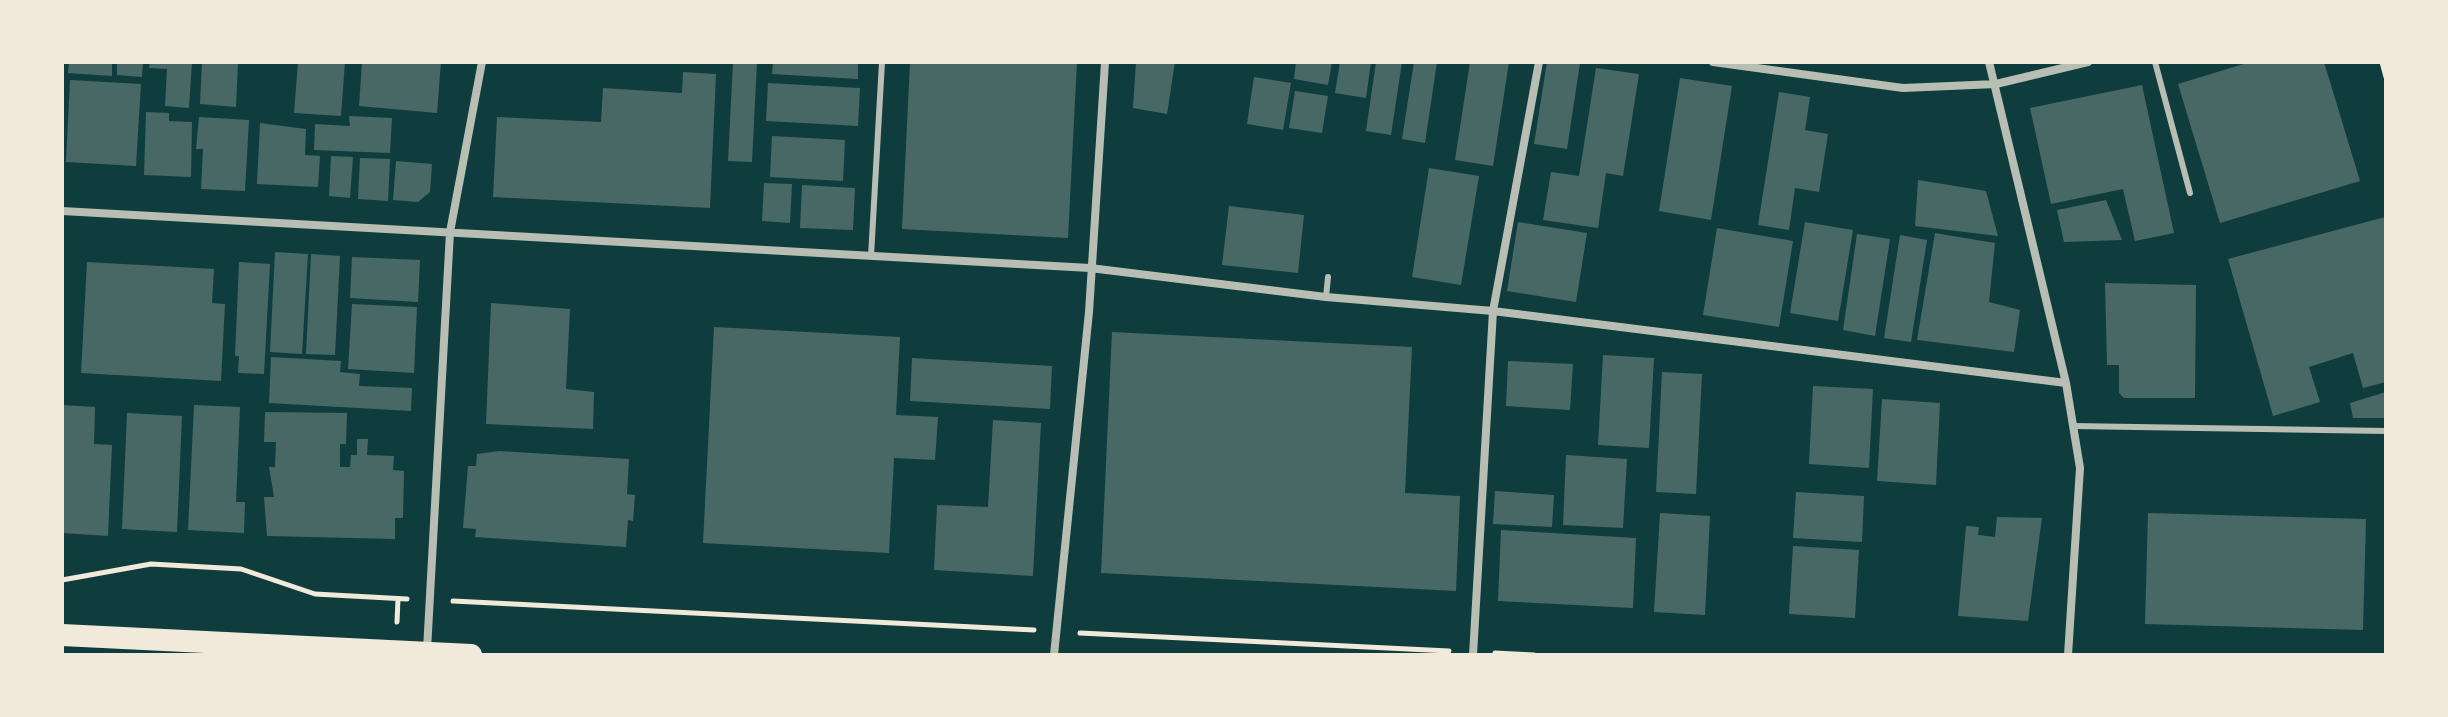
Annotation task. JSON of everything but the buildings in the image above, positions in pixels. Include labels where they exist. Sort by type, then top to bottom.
[{"type":"highway","points":[[62,635],[471,655]]},
{"type":"street","points":[[427,653],[450,232],[482,62]]},
{"type":"street","points":[[1054,655],[1089,312],[1105,62]]},
{"type":"street","points":[[1473,654],[1493,311],[1539,62]]},
{"type":"street","points":[[1713,62],[1903,88],[1996,84],[2088,62]]},
{"type":"street","points":[[1989,62],[2066,383],[2080,468],[2068,655]]},
{"type":"street","points":[[62,211],[1090,268],[1326,297],[1493,311],[2066,383]]},
{"type":"lane","points":[[871,256],[882,62]]},
{"type":"lane","points":[[2155,62],[2190,193]]},
{"type":"lane","points":[[1326,297],[1328,277]]},
{"type":"lane","points":[[2073,426],[2386,431]]},
{"type":"path","points":[[2382,62],[2386,77]]},
{"type":"path","points":[[62,580],[151,564],[241,569],[315,594],[1534,655]]}]
